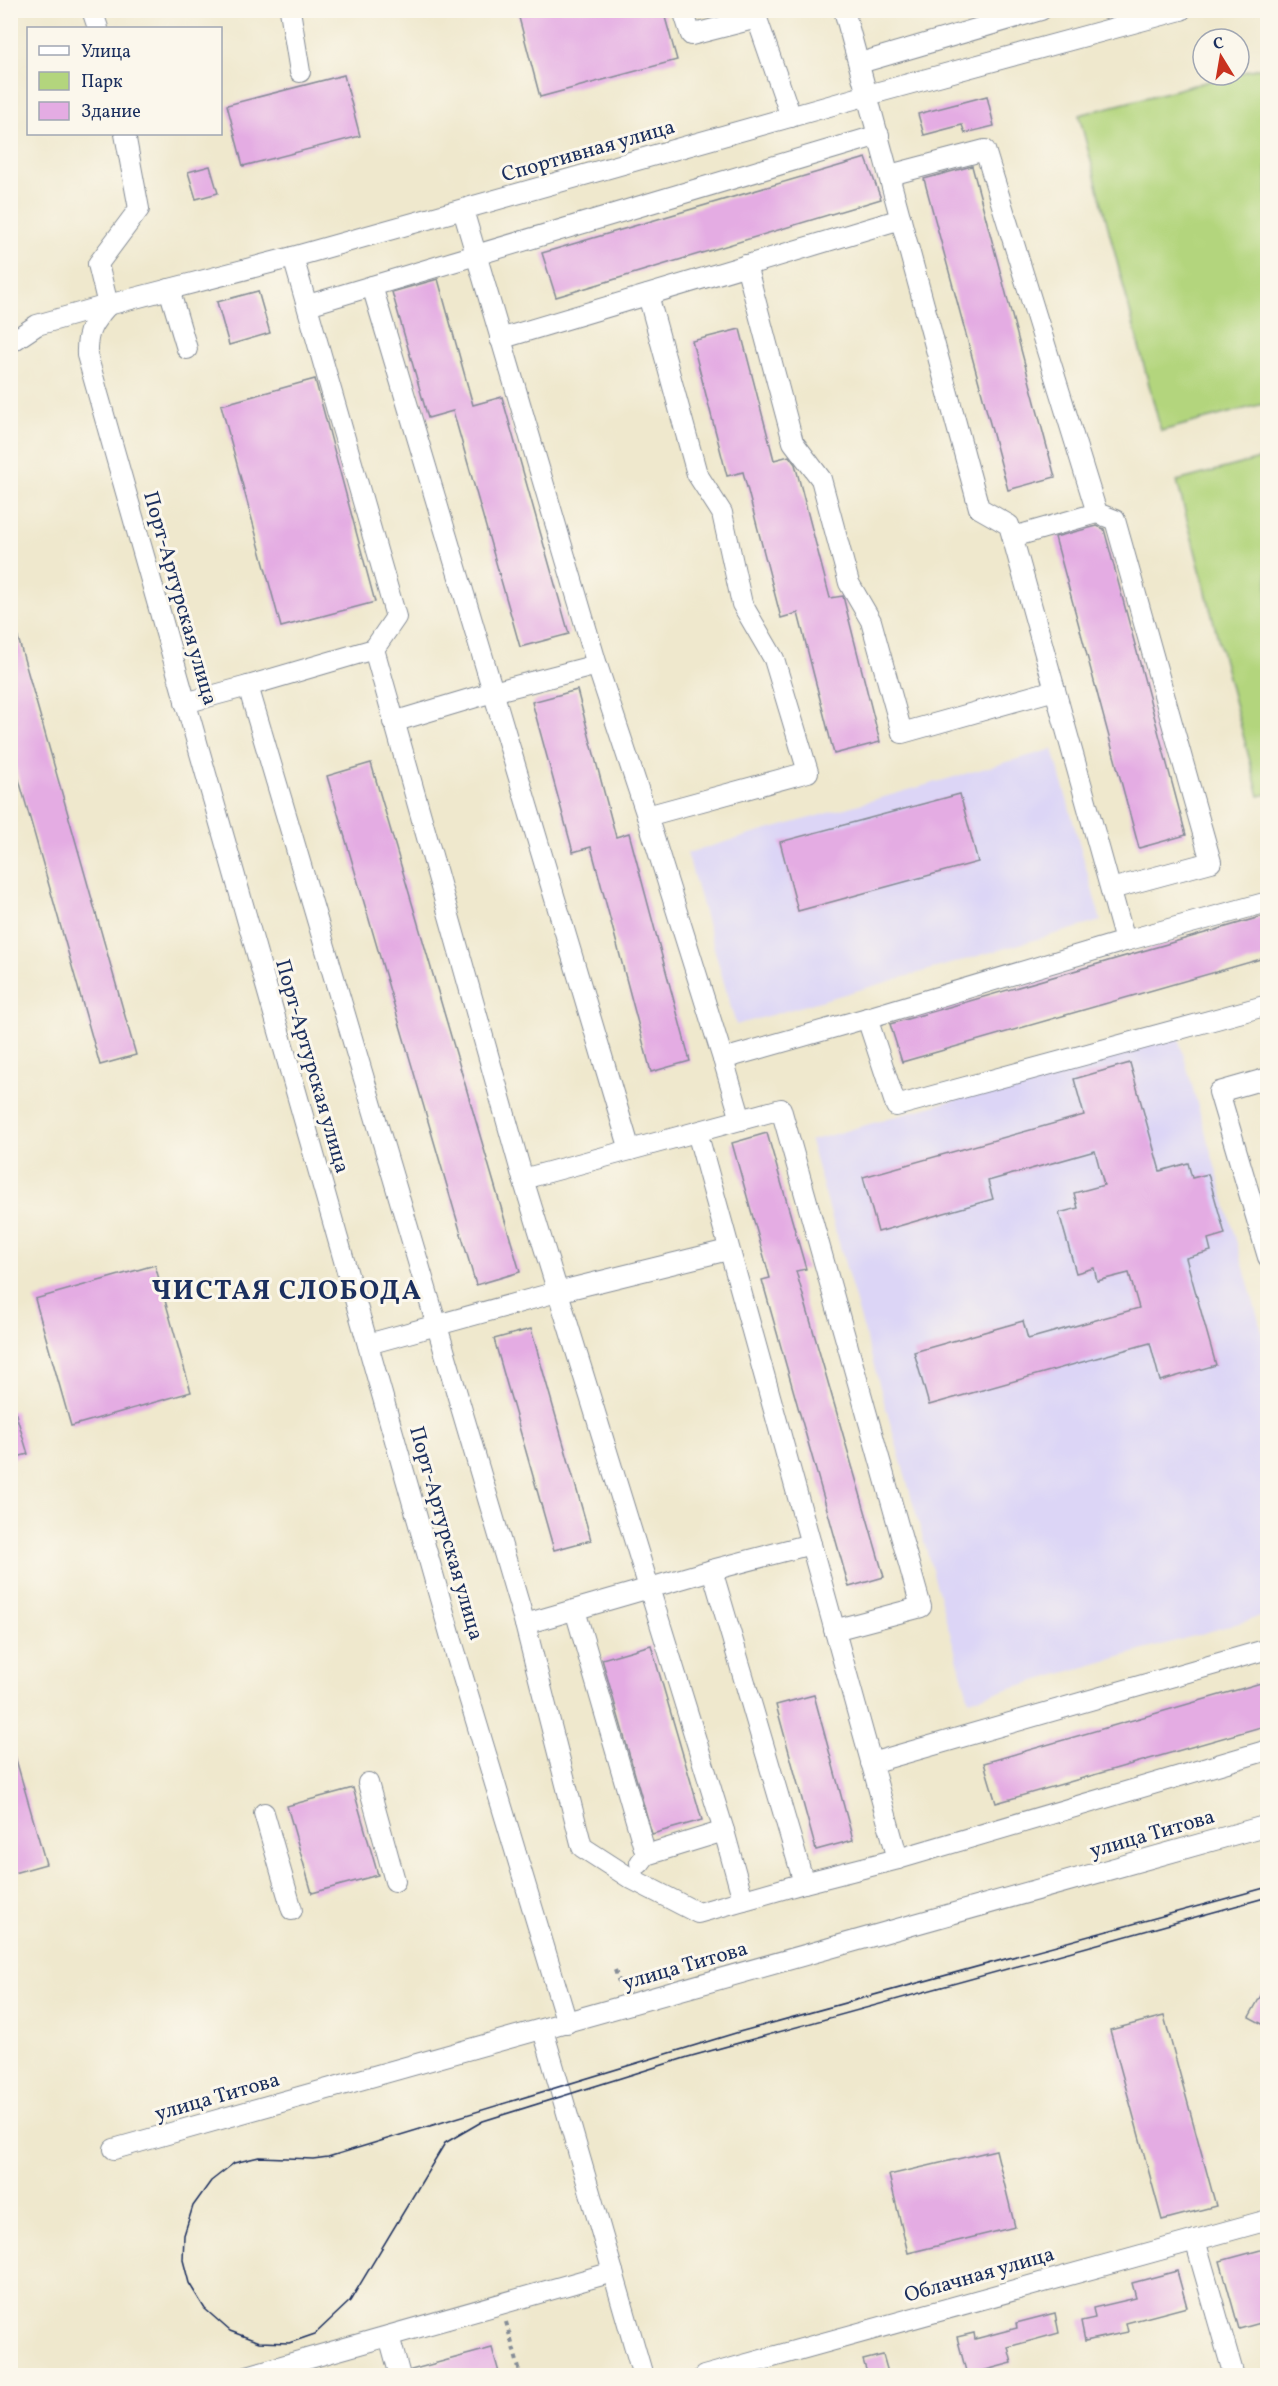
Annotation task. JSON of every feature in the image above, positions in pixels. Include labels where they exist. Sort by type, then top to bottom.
[{"type":"street","points":[[93,10],[98,27]]},
{"type":"street","points":[[290,10],[300,72]]},
{"type":"street","points":[[683,10],[691,35],[756,14],[791,117]]},
{"type":"street","points":[[844,10],[979,508],[1009,525],[1125,941]]},
{"type":"street","points":[[860,63],[1041,10]]},
{"type":"street","name":"Спортивная улица","points":[[10,343],[37,325],[293,257],[868,95],[1181,10]]},
{"type":"street","points":[[108,305],[98,264],[139,209],[125,135]]},
{"type":"street","points":[[308,305],[879,135]]},
{"type":"street","points":[[890,175],[985,150],[1096,513]]},
{"type":"street","points":[[463,210],[597,665],[647,816],[741,1120]]},
{"type":"street","points":[[500,339],[901,219]]},
{"type":"street","points":[[185,703],[374,649],[396,617],[293,257]]},
{"type":"street","points":[[746,265],[792,442],[821,479],[849,583],[872,621],[902,733],[1055,690]]},
{"type":"street","points":[[372,285],[630,1150]]},
{"type":"street","points":[[169,289],[187,349]]},
{"type":"street","points":[[647,816],[808,772],[774,659],[742,604],[722,513],[697,474],[648,295]]},
{"type":"street","name":"Порт-Артурская улица","points":[[108,305],[94,321],[86,339],[87,355],[452,1641],[567,2023]]},
{"type":"street","points":[[1012,537],[1096,513],[1115,520],[1211,862],[1111,889]]},
{"type":"street","points":[[374,649],[523,1179],[724,1831],[743,1900]]},
{"type":"street","points":[[393,722],[493,692],[597,665]]},
{"type":"street","points":[[248,686],[525,1624],[582,1847],[630,1878],[698,1913],[898,1858],[1268,1750]]},
{"type":"street","points":[[723,1059],[1125,941],[1268,902]]},
{"type":"street","points":[[867,1018],[896,1106],[1268,1005]]},
{"type":"street","points":[[1268,1078],[1219,1092],[1268,1257]]},
{"type":"street","points":[[523,1179],[781,1110],[921,1607],[834,1630]]},
{"type":"street","points":[[697,1132],[898,1858]]},
{"type":"street","points":[[368,1344],[557,1292],[728,1250]]},
{"type":"street","points":[[525,1624],[811,1544]]},
{"type":"street","points":[[712,1570],[804,1883]]},
{"type":"street","points":[[575,1610],[646,1854]]},
{"type":"street","points":[[871,1763],[1268,1649]]},
{"type":"street","points":[[368,1783],[395,1881]]},
{"type":"street","points":[[264,1813],[292,1910]]},
{"type":"street","name":"улица Титова","points":[[114,2149],[1268,1825]]},
{"type":"street","points":[[630,1878],[646,1854],[724,1831]]},
{"type":"street","points":[[543,2030],[643,2376]]},
{"type":"street","name":"Облачная улица","points":[[704,2376],[1268,2220]]},
{"type":"street","points":[[1195,2240],[1234,2376]]},
{"type":"street","points":[[247,2376],[613,2272]]},
{"type":"street","points":[[389,2336],[400,2376]]},
{"type":"path","points":[[615,1970],[620,1985]]},
{"type":"path","points":[[501,2304],[521,2376]]},
{"type":"shaded area","points":[[1053,749],[1101,921],[736,1025],[687,853]]},
{"type":"shaded area","points":[[1178,1036],[1267,1349],[1267,1615],[969,1700],[810,1141]]},
{"type":"green space","points":[[1267,66],[1267,403],[1161,431],[1079,115],[1191,86],[1251,87],[1251,70]]},
{"type":"green space","points":[[1267,457],[1268,794],[1259,796],[1177,481]]},
{"type":"building","points":[[517,10],[663,10],[677,60],[540,97]]},
{"type":"building","points":[[344,75],[360,136],[243,166],[227,105]]},
{"type":"building","points":[[987,96],[994,126],[965,133],[962,125],[924,135],[918,114]]},
{"type":"building","points":[[866,158],[881,199],[556,297],[542,253]]},
{"type":"building","points":[[210,166],[218,193],[196,199],[188,172]]},
{"type":"building","points":[[972,166],[1055,477],[1008,490],[924,179]]},
{"type":"building","points":[[438,279],[473,405],[502,397],[569,634],[520,647],[453,411],[428,418],[392,292]]},
{"type":"building","points":[[258,291],[270,333],[229,345],[217,302]]},
{"type":"building","points":[[740,329],[774,460],[789,456],[795,464],[830,598],[843,596],[880,742],[834,754],[798,613],[781,618],[743,472],[727,476],[692,341]]},
{"type":"building","points":[[315,379],[375,602],[281,627],[221,405]]},
{"type":"building","points":[[1097,526],[1104,529],[1186,835],[1139,848],[1055,537]]},
{"type":"building","points":[[10,627],[15,627],[136,1055],[100,1065],[10,748]]},
{"type":"building","points":[[577,690],[616,837],[629,833],[690,1061],[651,1072],[591,847],[573,852],[532,702]]},
{"type":"building","points":[[371,763],[520,1272],[476,1285],[327,776]]},
{"type":"building","points":[[960,794],[978,862],[798,911],[780,842]]},
{"type":"building","points":[[1264,916],[1268,928],[1268,957],[902,1062],[890,1024]]},
{"type":"building","points":[[1130,1063],[1160,1171],[1188,1163],[1192,1178],[1208,1174],[1225,1234],[1208,1239],[1211,1251],[1186,1258],[1216,1365],[1160,1381],[1150,1343],[929,1405],[914,1352],[1023,1321],[1028,1339],[1139,1308],[1129,1273],[1097,1281],[1094,1268],[1076,1273],[1059,1213],[1078,1208],[1074,1193],[1104,1185],[1095,1151],[988,1181],[993,1199],[878,1232],[863,1177],[1084,1115],[1074,1079]]},
{"type":"building","points":[[767,1133],[806,1269],[796,1271],[884,1577],[849,1587],[762,1280],[770,1278],[732,1143]]},
{"type":"building","points":[[155,1265],[191,1392],[71,1426],[35,1299]]},
{"type":"building","points":[[531,1329],[591,1540],[554,1550],[494,1339]]},
{"type":"building","points":[[10,1411],[15,1411],[28,1454],[10,1459]]},
{"type":"building","points":[[651,1645],[702,1820],[652,1834],[602,1659]]},
{"type":"building","points":[[1268,1681],[1268,1725],[996,1803],[984,1763]]},
{"type":"building","points":[[814,1695],[853,1840],[816,1850],[776,1705]]},
{"type":"building","points":[[10,1756],[15,1756],[46,1864],[10,1874]]},
{"type":"building","points":[[353,1788],[378,1875],[312,1893],[287,1806]]},
{"type":"building","points":[[1268,1983],[1268,2027],[1249,2017]]},
{"type":"building","points":[[1164,2016],[1216,2206],[1162,2220],[1110,2030]]},
{"type":"building","points":[[996,2150],[1015,2227],[908,2253],[889,2175]]},
{"type":"building","points":[[1268,2248],[1268,2321],[1239,2329],[1220,2261]]},
{"type":"building","points":[[1177,2271],[1187,2307],[1126,2323],[1128,2332],[1085,2341],[1081,2321],[1095,2318],[1093,2308],[1136,2298],[1132,2283]]},
{"type":"building","points":[[1055,2313],[1059,2333],[1008,2347],[1012,2363],[967,2375],[957,2337],[974,2333],[975,2339],[1017,2328],[1016,2323]]},
{"type":"building","points":[[492,2348],[500,2376],[412,2376],[411,2370]]},
{"type":"building","points":[[883,2355],[889,2376],[868,2376],[863,2360]]},
{"type":"tram line","points":[[1268,1887],[739,2032],[328,2157],[313,2159],[259,2157],[234,2163],[211,2181],[193,2206],[184,2235],[183,2260],[189,2283],[205,2309],[230,2331],[259,2342],[289,2343],[315,2334],[350,2301],[445,2143],[483,2121],[688,2057],[1268,1897]]},
{"type":"district","name":"ЧИСТАЯ СЛОБОДА","points":[[287,1290]]}]
